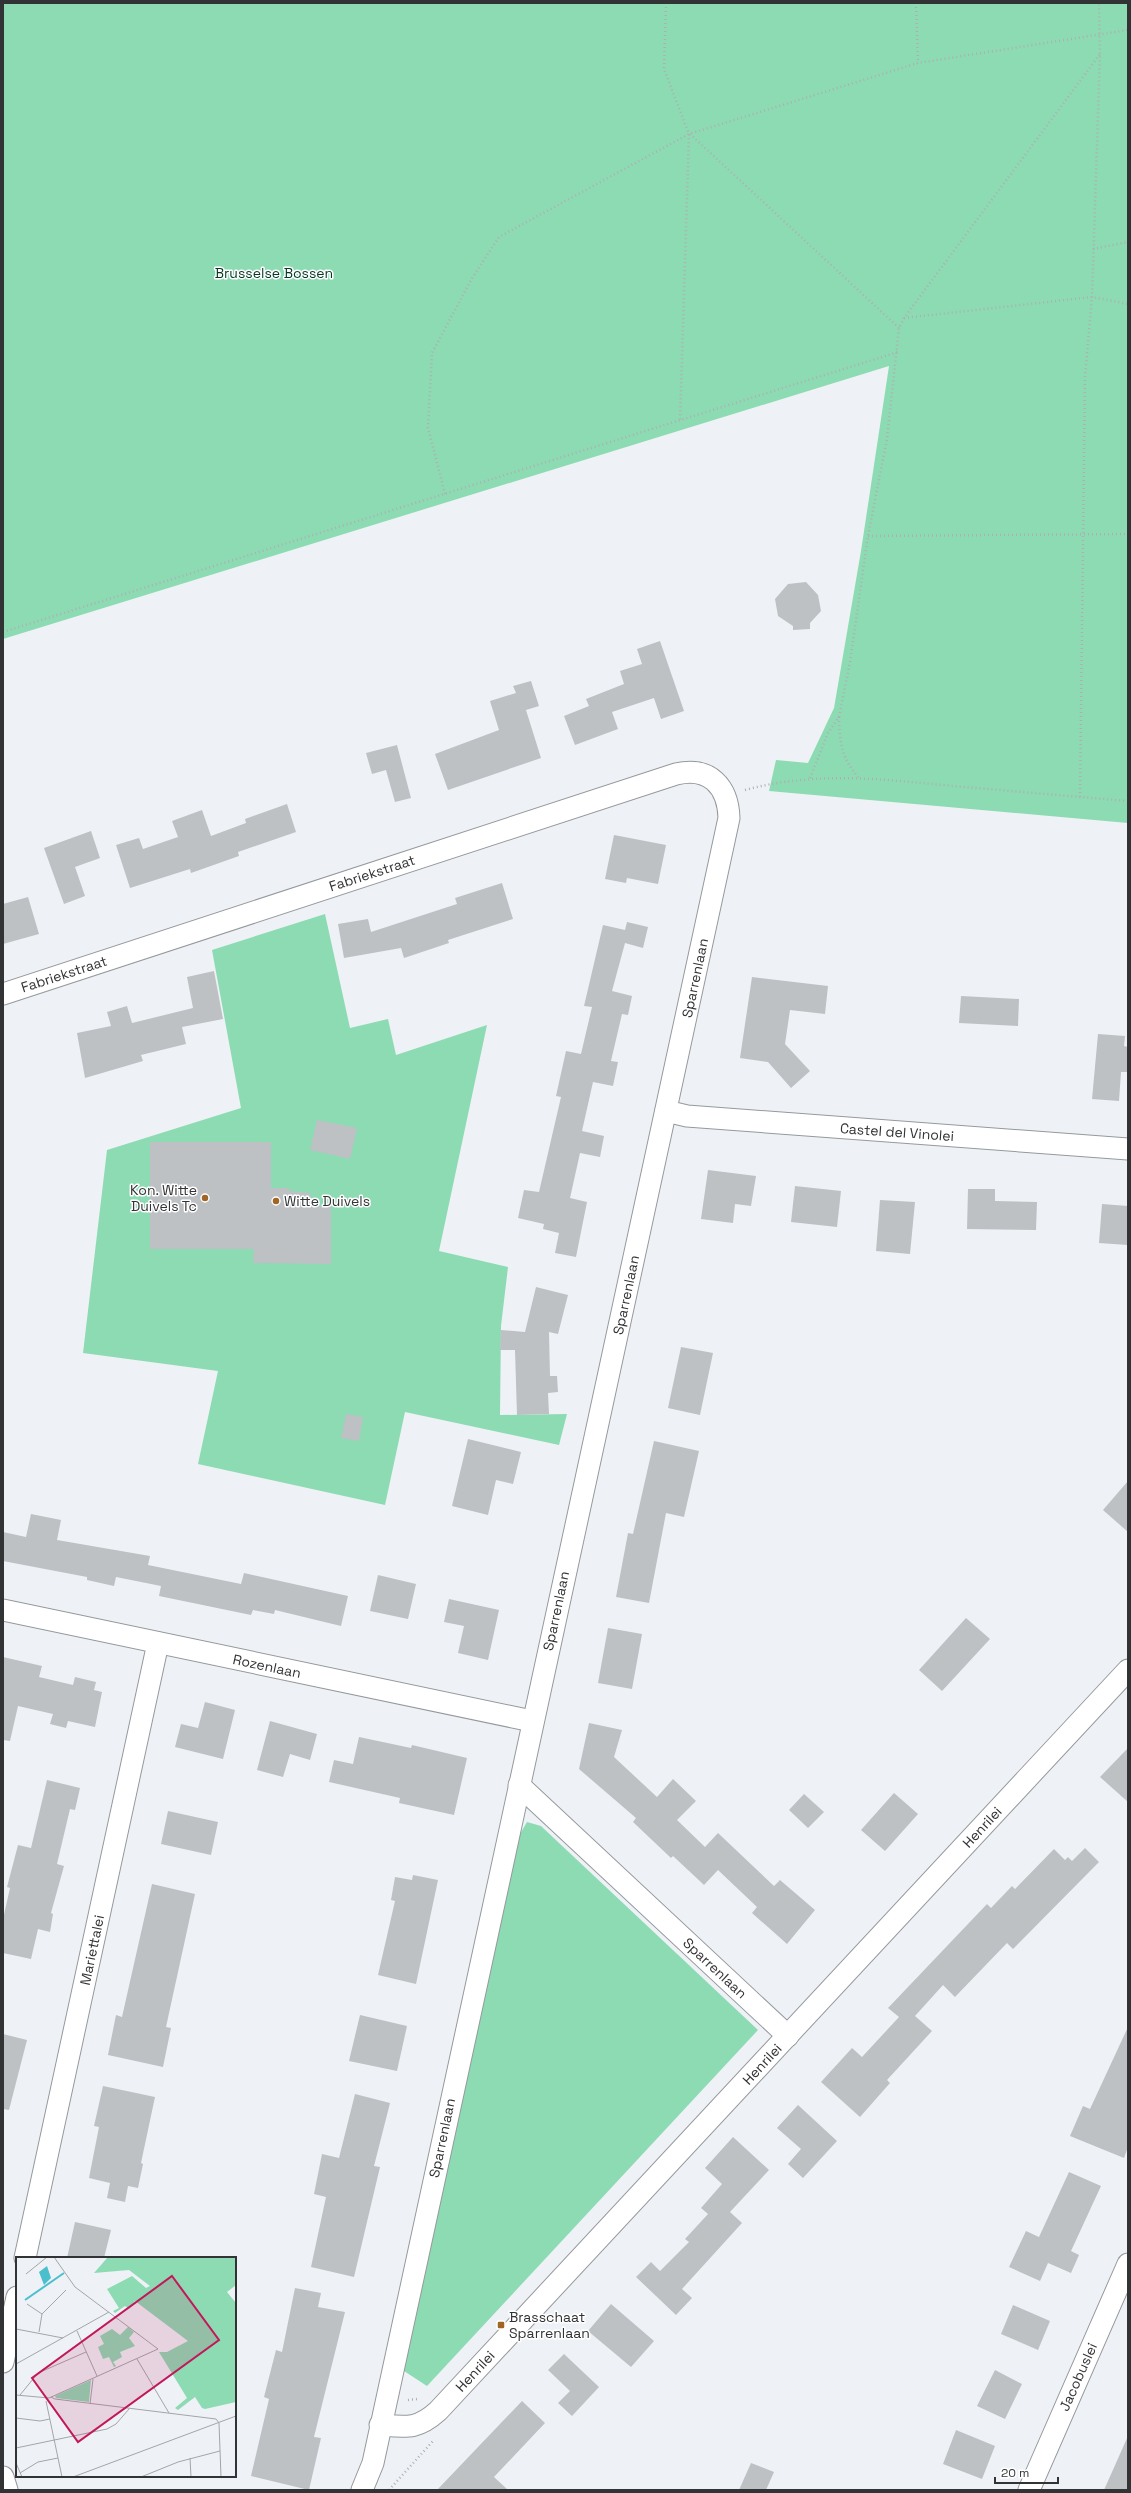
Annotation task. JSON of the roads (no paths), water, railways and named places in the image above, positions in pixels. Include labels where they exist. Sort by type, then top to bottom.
[{"type":"street","name":"Fabriekstraat","points":[[3,994],[686,771],[705,774],[722,789],[729,803]]},
{"type":"street","name":"Sparrenlaan","points":[[362,2490],[372,2463],[532,1721],[666,1111],[729,818],[729,803]]},
{"type":"street","name":"Castel del Vinolei","points":[[666,1111],[687,1116],[1128,1149]]},
{"type":"street","name":"Rozenlaan","points":[[3,1610],[532,1721]]},
{"type":"street","name":"Mariettalei","points":[[25,2257],[158,1643]]},
{"type":"street","name":"Henrilei","points":[[380,2425],[416,2426],[425,2423],[438,2411],[1128,1670]]},
{"type":"street","name":"Sparrenlaan","points":[[519,1785],[788,2036]]},
{"type":"street","name":"Jacobuslei","points":[[1029,2490],[1128,2264]]},
{"type":"street","points":[[3,2362],[16,2302]]},
{"type":"street","points":[[3,2477],[7,2490]]},
{"type":"place","name":"Kon. Witte Duivels Tc","points":[[205,1198]]},
{"type":"place","name":"Witte Duivels","points":[[276,1201]]},
{"type":"place","name":"Brasschaat Sparrenlaan","points":[[501,2325]]},
{"type":"park label","name":"Brusselse Bossen","points":[[274,273]]}]
